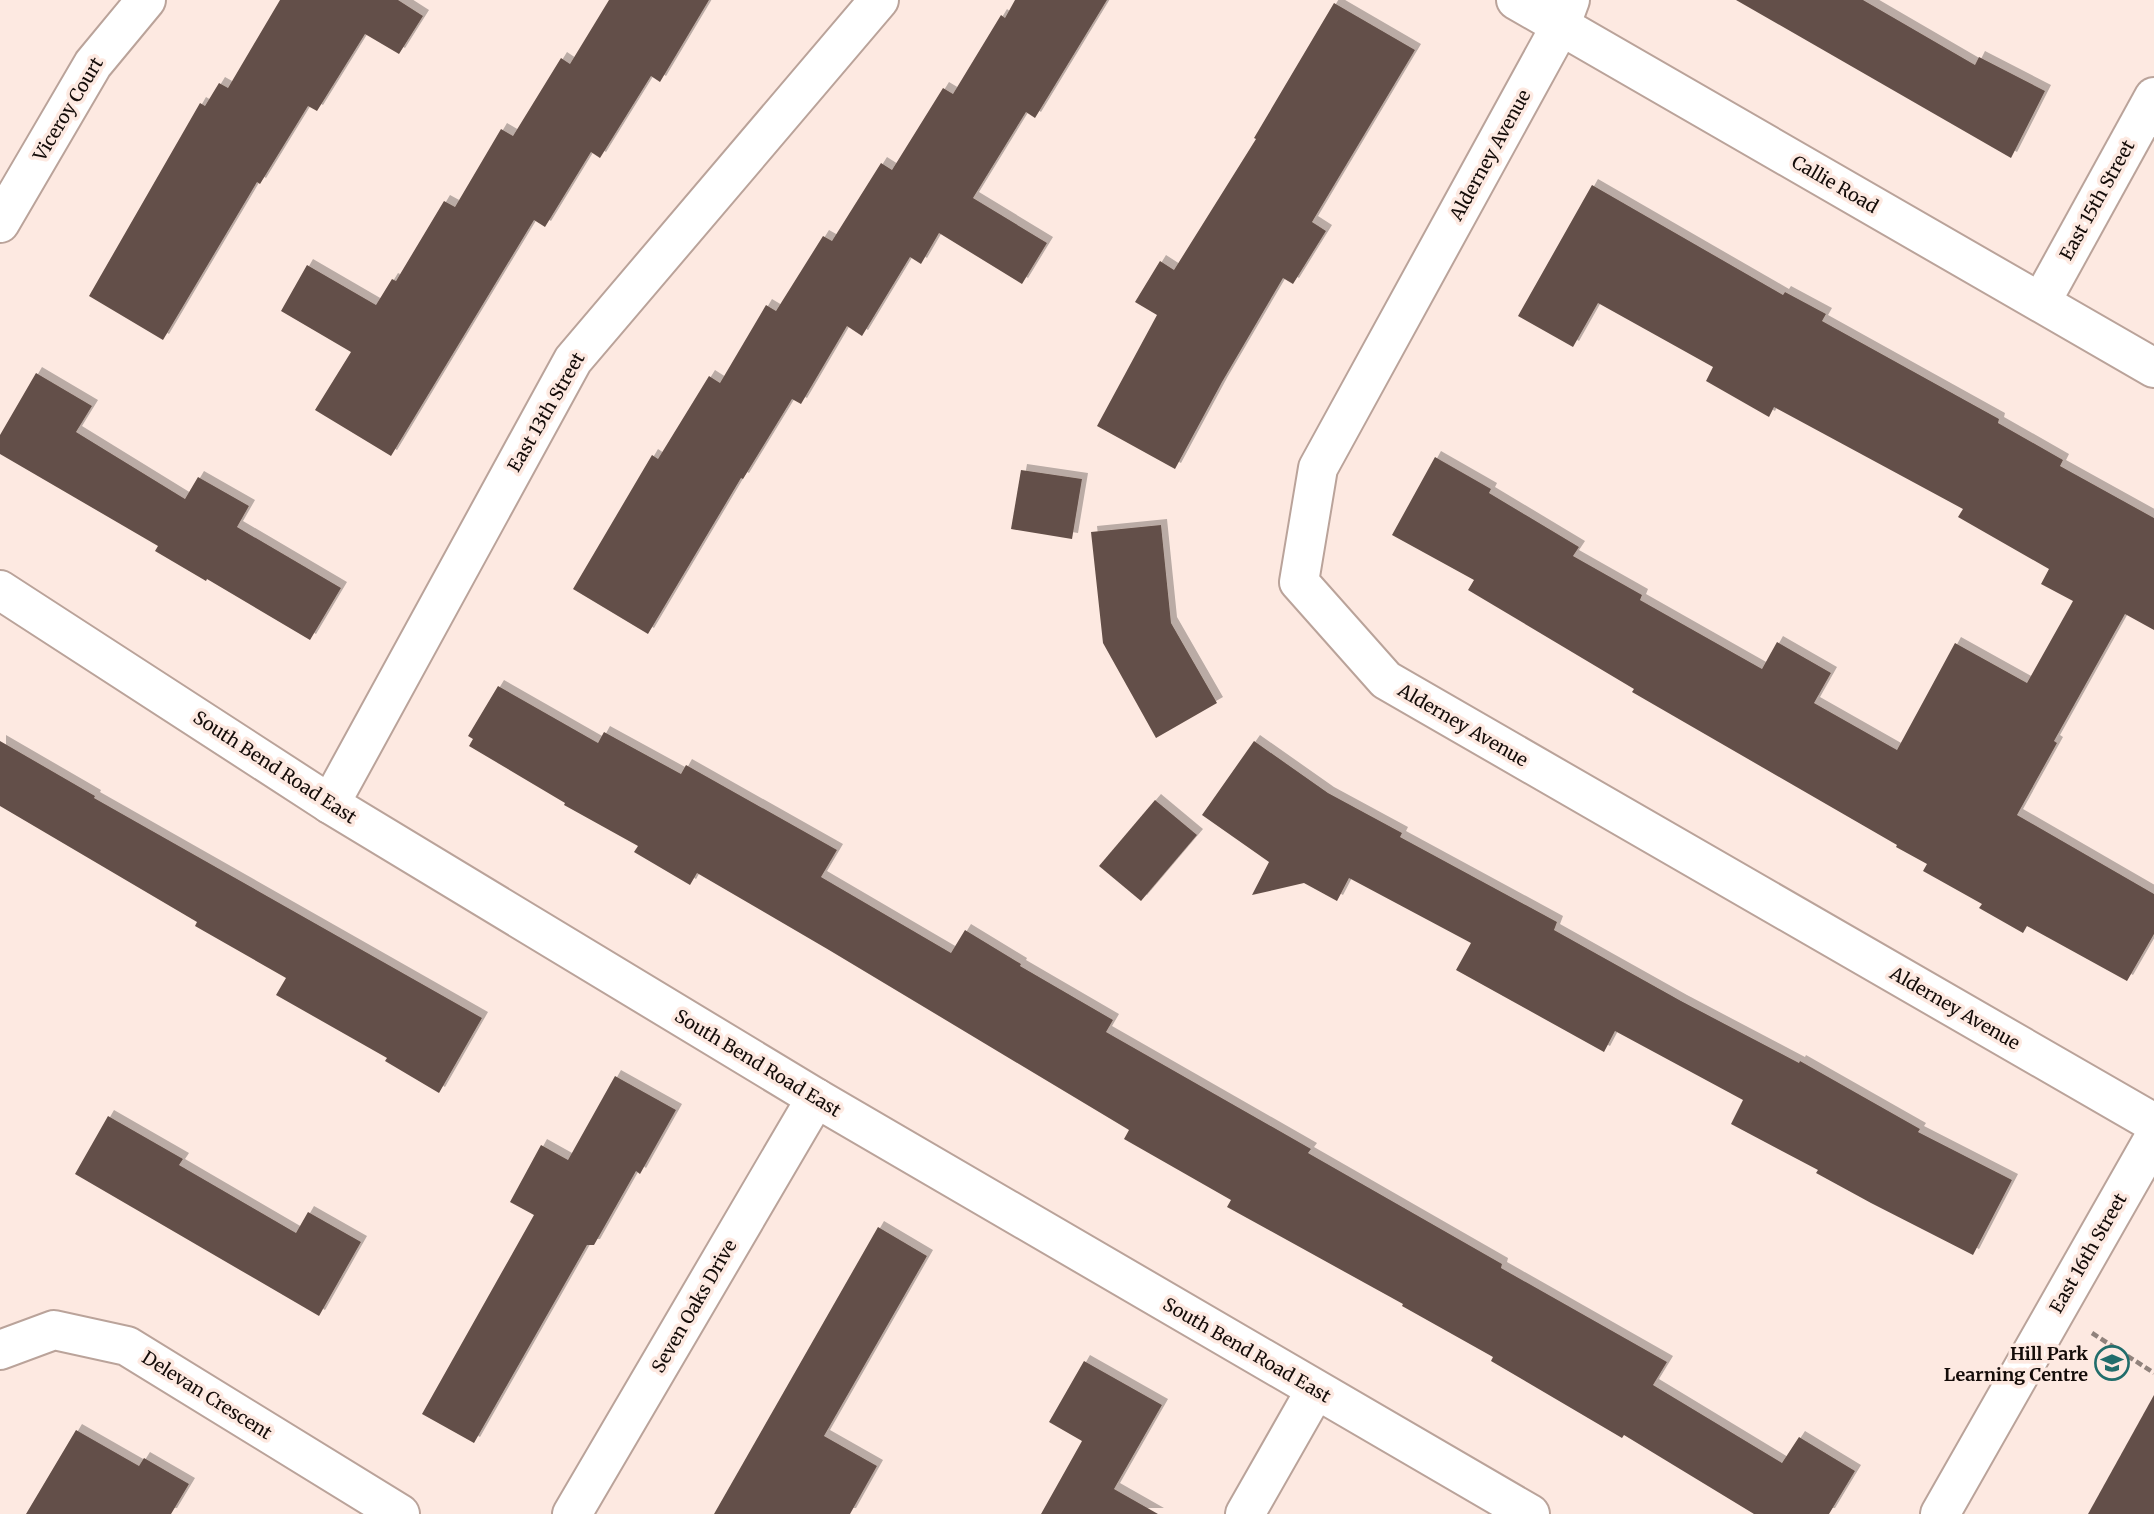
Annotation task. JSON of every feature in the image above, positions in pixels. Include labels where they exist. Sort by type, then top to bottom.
[{"type":"street","name":"Viceroy Court","points":[[0,223],[93,64],[146,0]]},
{"type":"street","name":"East 13th Street","points":[[330,804],[573,360],[879,0]]},
{"type":"street","name":"Callie Road","points":[[1516,0],[1565,13],[2154,368]]},
{"type":"street","name":"Alderney Avenue","points":[[1565,13],[1318,468],[1299,582],[1387,680],[2154,1123]]},
{"type":"street","name":"East 15th Street","points":[[2041,302],[2154,97]]},
{"type":"street","name":"South Bend Road East","points":[[0,590],[330,804],[816,1098],[1530,1514]]},
{"type":"street","name":"Seven Oaks Drive","points":[[572,1514],[816,1098]]},
{"type":"street","name":"East 16th Street","points":[[1940,1514],[2154,1138]]},
{"type":"street","name":"Delevan Crescent","points":[[0,1350],[54,1330],[127,1346],[400,1514]]},
{"type":"street","points":[[1245,1514],[1315,1391]]},
{"type":"path","points":[[2126,1355],[2154,1373]]},
{"type":"building","points":[[280,0],[398,0],[423,16],[399,54],[365,34],[317,111],[308,106],[260,184],[257,182],[163,340],[89,296],[200,103],[205,106],[219,83],[228,88]]},
{"type":"building","points":[[609,0],[709,0],[660,82],[651,76],[600,158],[591,152],[545,227],[534,220],[391,456],[315,410],[351,352],[281,311],[307,265],[376,305],[392,279],[396,281],[444,201],[455,207],[501,129],[513,136],[561,58],[570,64]]},
{"type":"building","points":[[1015,0],[1107,0],[1035,118],[1026,112],[973,198],[1047,243],[1022,284],[939,233],[921,264],[910,257],[862,336],[847,326],[801,404],[792,399],[743,479],[741,478],[648,634],[573,589],[652,455],[658,459],[709,376],[720,383],[766,305],[776,311],[823,236],[832,241],[881,163],[892,170],[943,88],[953,94],[1001,15],[1005,18]]},
{"type":"building","points":[[1736,0],[1863,0],[1975,65],[1979,57],[2045,91],[2011,158]]},
{"type":"building","points":[[1334,3],[1415,50],[1312,222],[1326,231],[1293,284],[1283,278],[1175,469],[1097,426],[1157,315],[1135,302],[1160,261],[1174,270],[1256,139],[1254,138]]},
{"type":"building","points":[[1592,185],[1783,295],[1785,292],[1826,314],[1822,321],[1999,419],[1998,423],[2063,460],[2060,466],[2154,518],[2154,630],[2125,614],[2054,741],[2057,743],[2017,815],[2154,894],[2154,934],[2127,981],[2027,926],[2023,933],[1979,908],[1982,904],[1923,871],[1927,864],[1632,692],[1634,689],[1468,590],[1474,580],[1392,535],[1435,457],[1491,489],[1489,493],[1579,547],[1573,556],[1642,595],[1640,600],[1762,669],[1777,642],[1831,673],[1814,703],[1897,750],[1955,643],[2027,683],[2073,601],[2041,584],[2049,569],[1958,517],[1963,509],[1774,407],[1769,417],[1706,381],[1713,367],[1598,303],[1573,347],[1518,316]]},
{"type":"building","points":[[36,373],[92,406],[76,432],[185,499],[198,477],[249,506],[237,527],[341,588],[310,640],[155,551],[158,546],[0,454],[0,435]]},
{"type":"building","points":[[1021,470],[1082,479],[1072,539],[1011,529]]},
{"type":"building","points":[[1161,525],[1171,623],[1217,703],[1156,738],[1103,643],[1091,532]]},
{"type":"building","points":[[498,686],[598,743],[604,732],[681,774],[686,765],[837,850],[821,877],[951,953],[965,930],[1021,964],[1020,966],[1113,1020],[1106,1032],[1311,1149],[1308,1153],[1502,1264],[1501,1268],[1667,1362],[1653,1385],[1782,1463],[1799,1437],[1855,1471],[1829,1514],[1754,1514],[1624,1435],[1622,1438],[1491,1361],[1493,1357],[1402,1306],[1403,1304],[1227,1207],[1231,1200],[1124,1139],[1129,1130],[697,873],[690,885],[634,852],[638,846],[564,805],[565,803],[469,746],[473,739],[468,736]]},
{"type":"building","points":[[0,741],[95,796],[94,798],[482,1018],[439,1093],[385,1061],[387,1058],[276,995],[286,978],[195,926],[197,922],[0,806]]},
{"type":"building","points":[[1254,741],[1328,793],[1402,833],[1400,837],[1557,922],[1554,930],[1681,1001],[1799,1063],[1800,1061],[1920,1129],[1918,1132],[2012,1180],[1973,1255],[1871,1203],[1816,1173],[1818,1170],[1731,1124],[1743,1100],[1615,1031],[1604,1052],[1456,970],[1471,943],[1349,878],[1337,901],[1304,883],[1252,895],[1269,862],[1202,815]]},
{"type":"building","points":[[1155,800],[1197,835],[1141,901],[1099,866]]},
{"type":"building","points":[[615,1076],[676,1110],[640,1174],[636,1171],[594,1245],[587,1245],[474,1443],[422,1414],[534,1215],[510,1202],[541,1145],[568,1160]]},
{"type":"building","points":[[108,1116],[183,1159],[179,1165],[296,1233],[308,1212],[361,1242],[319,1316],[75,1174]]},
{"type":"building","points":[[878,1227],[927,1256],[824,1436],[877,1466],[850,1514],[714,1514]]},
{"type":"building","points":[[1084,1361],[1162,1405],[1114,1489],[1158,1514],[1041,1514],[1082,1441],[1049,1422]]},
{"type":"building","points":[[2154,1395],[2154,1514],[2088,1514]]},
{"type":"building","points":[[76,1430],[139,1466],[144,1458],[189,1484],[171,1514],[26,1514]]},
{"type":"place","name":"Hill Park Learning Centre","points":[[2112,1363]]}]
